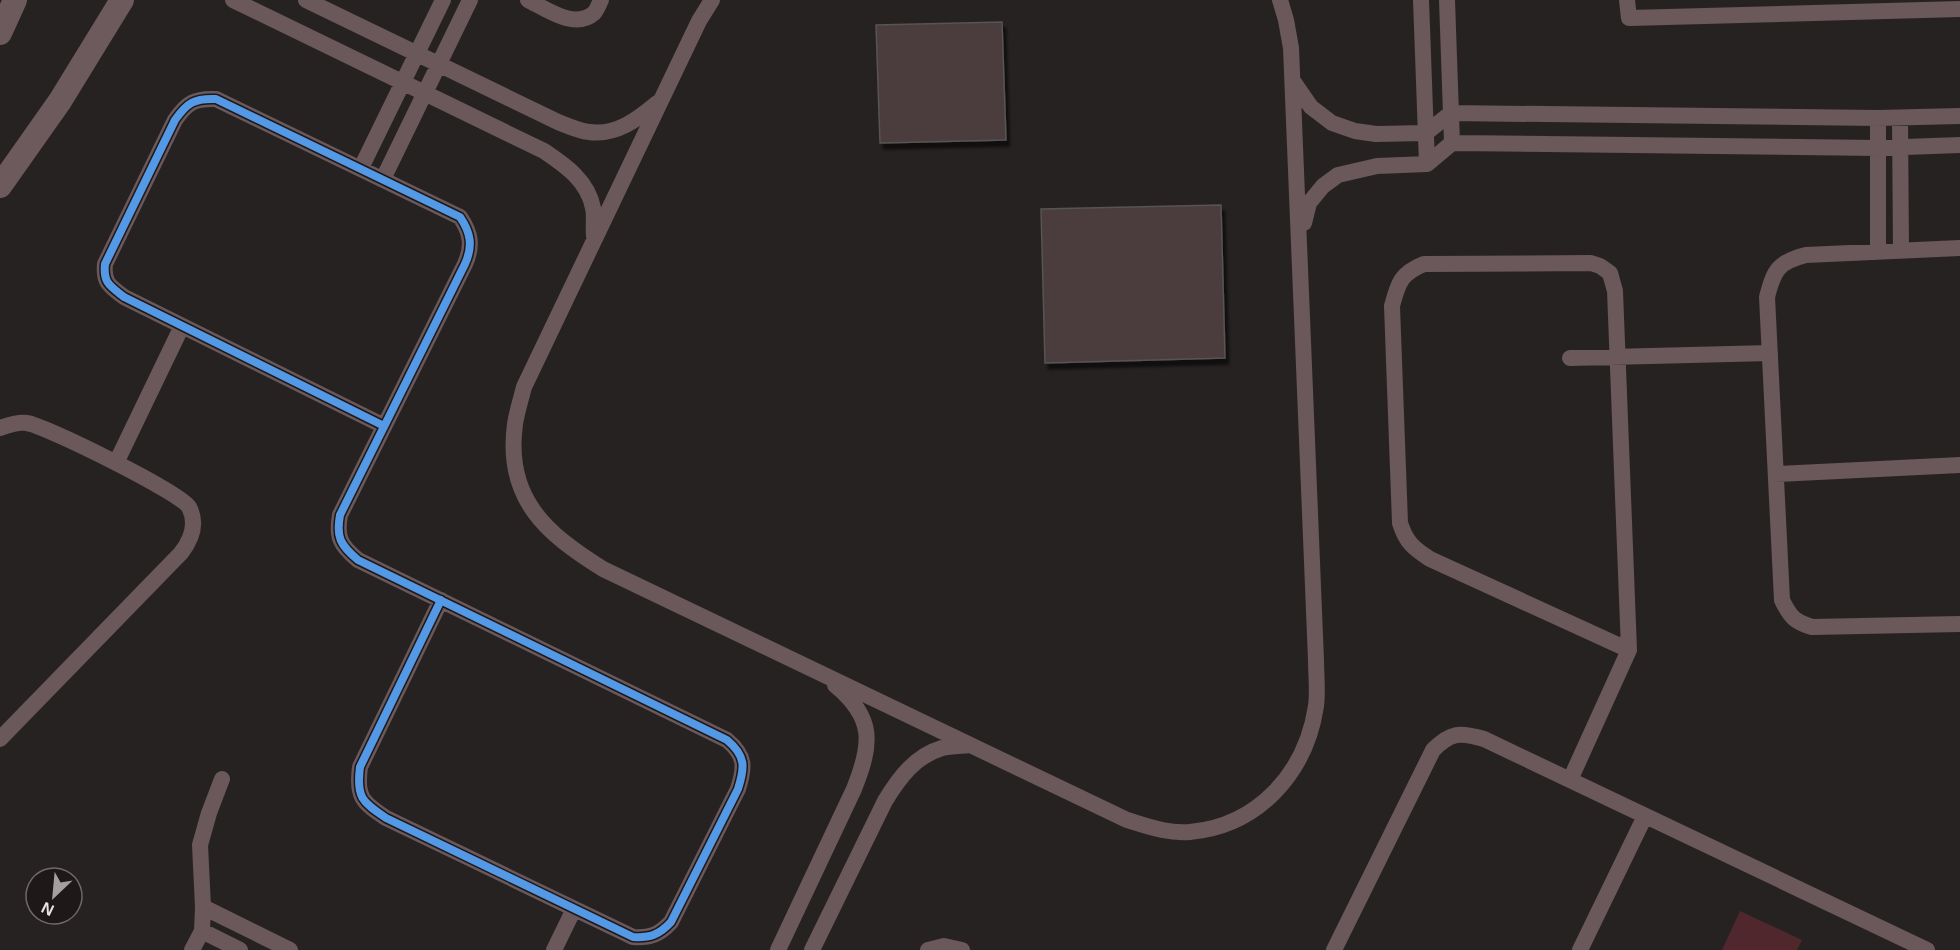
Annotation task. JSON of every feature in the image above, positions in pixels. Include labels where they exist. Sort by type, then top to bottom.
[{"type":"main road","points":[[0,33],[15,0]]},
{"type":"main road","points":[[0,186],[60,101],[122,0]]},
{"type":"street","points":[[233,0],[544,151],[568,167],[583,184],[593,207],[594,241]]},
{"type":"street","points":[[306,0],[558,122],[590,132],[608,131],[626,126],[662,99]]},
{"type":"street","points":[[361,168],[443,0]]},
{"type":"street","points":[[383,179],[470,0]]},
{"type":"street","points":[[528,0],[564,18],[581,20],[594,12],[601,0]]},
{"type":"street","points":[[712,0],[699,21],[524,387],[515,422],[513,449],[518,479],[527,503],[548,528],[571,549],[603,568],[1127,820],[1162,831],[1189,832],[1219,827],[1246,815],[1270,797],[1289,777],[1305,748],[1316,706],[1293,79],[1291,48],[1280,0]]},
{"type":"street","points":[[1421,0],[1427,164]]},
{"type":"street","points":[[1447,0],[1452,144]]},
{"type":"street","points":[[1628,0],[1629,18],[1960,9]]},
{"type":"street","points":[[1293,79],[1311,107],[1332,123],[1355,131],[1376,134],[1426,133],[1451,113],[1878,118],[1960,116]]},
{"type":"street","points":[[384,426],[124,297],[110,287],[104,276],[105,264],[175,120],[185,106],[194,101],[216,99],[460,217],[468,228],[470,252],[465,264],[384,426],[340,514],[339,539],[346,550],[357,560],[441,600],[727,740],[737,749],[742,761],[743,773],[738,789],[671,922],[663,931],[645,938],[633,938],[386,818],[363,800],[358,786],[360,767],[441,600]]},
{"type":"street","points":[[1878,118],[1878,252]]},
{"type":"street","points":[[1900,118],[1901,251]]},
{"type":"street","points":[[1299,244],[1309,203],[1323,186],[1338,175],[1377,166],[1427,164],[1452,144],[1878,148],[1960,145]]},
{"type":"street","points":[[1960,248],[1806,255],[1791,259],[1780,266],[1772,276],[1767,297],[1782,600],[1788,613],[1798,623],[1812,627],[1960,624]]},
{"type":"street","points":[[1570,780],[1629,650],[1615,291],[1610,273],[1591,263],[1424,264],[1411,269],[1397,288],[1392,306],[1400,523],[1405,537],[1416,550],[1430,559],[1629,650]]},
{"type":"street","points":[[116,463],[182,326]]},
{"type":"street","points":[[1570,358],[1770,353]]},
{"type":"street","points":[[0,428],[26,423],[41,427],[116,463],[177,496],[188,505],[193,527],[191,540],[181,553],[0,739]]},
{"type":"street","points":[[1776,474],[1960,465]]},
{"type":"street","points":[[778,950],[854,789],[867,751],[868,736],[861,715],[850,698],[818,671]]},
{"type":"street","points":[[1334,950],[1432,750],[1444,739],[1467,734],[1484,739],[1927,950]]},
{"type":"street","points":[[812,950],[885,801],[900,777],[914,764],[942,748],[970,745]]},
{"type":"street","points":[[192,950],[202,931],[200,845],[222,779]]},
{"type":"street","points":[[1580,950],[1645,816]]},
{"type":"street","points":[[203,907],[290,950]]},
{"type":"street","points":[[554,950],[574,909]]},
{"type":"street","points":[[202,931],[240,950]]},
{"type":"street","points":[[928,950],[944,946],[962,950]]},
{"type":"shaded area","points":[[1740,911],[1802,940],[1797,950],[1722,950]]},
{"type":"building","points":[[1002,22],[1006,140],[880,143],[876,25]]},
{"type":"building","points":[[1221,205],[1225,358],[1045,363],[1041,209]]},
{"type":"cycle path","points":[[384,426],[124,297],[106,280],[105,264],[175,120],[183,109],[192,103],[202,99],[216,99],[460,217],[464,223],[469,234],[470,245],[465,264],[340,515],[339,535],[343,545],[358,560],[727,740],[738,751],[743,768],[738,789],[671,922],[658,933],[633,937],[386,818],[371,808],[362,798],[359,785],[360,767],[441,600]]}]
